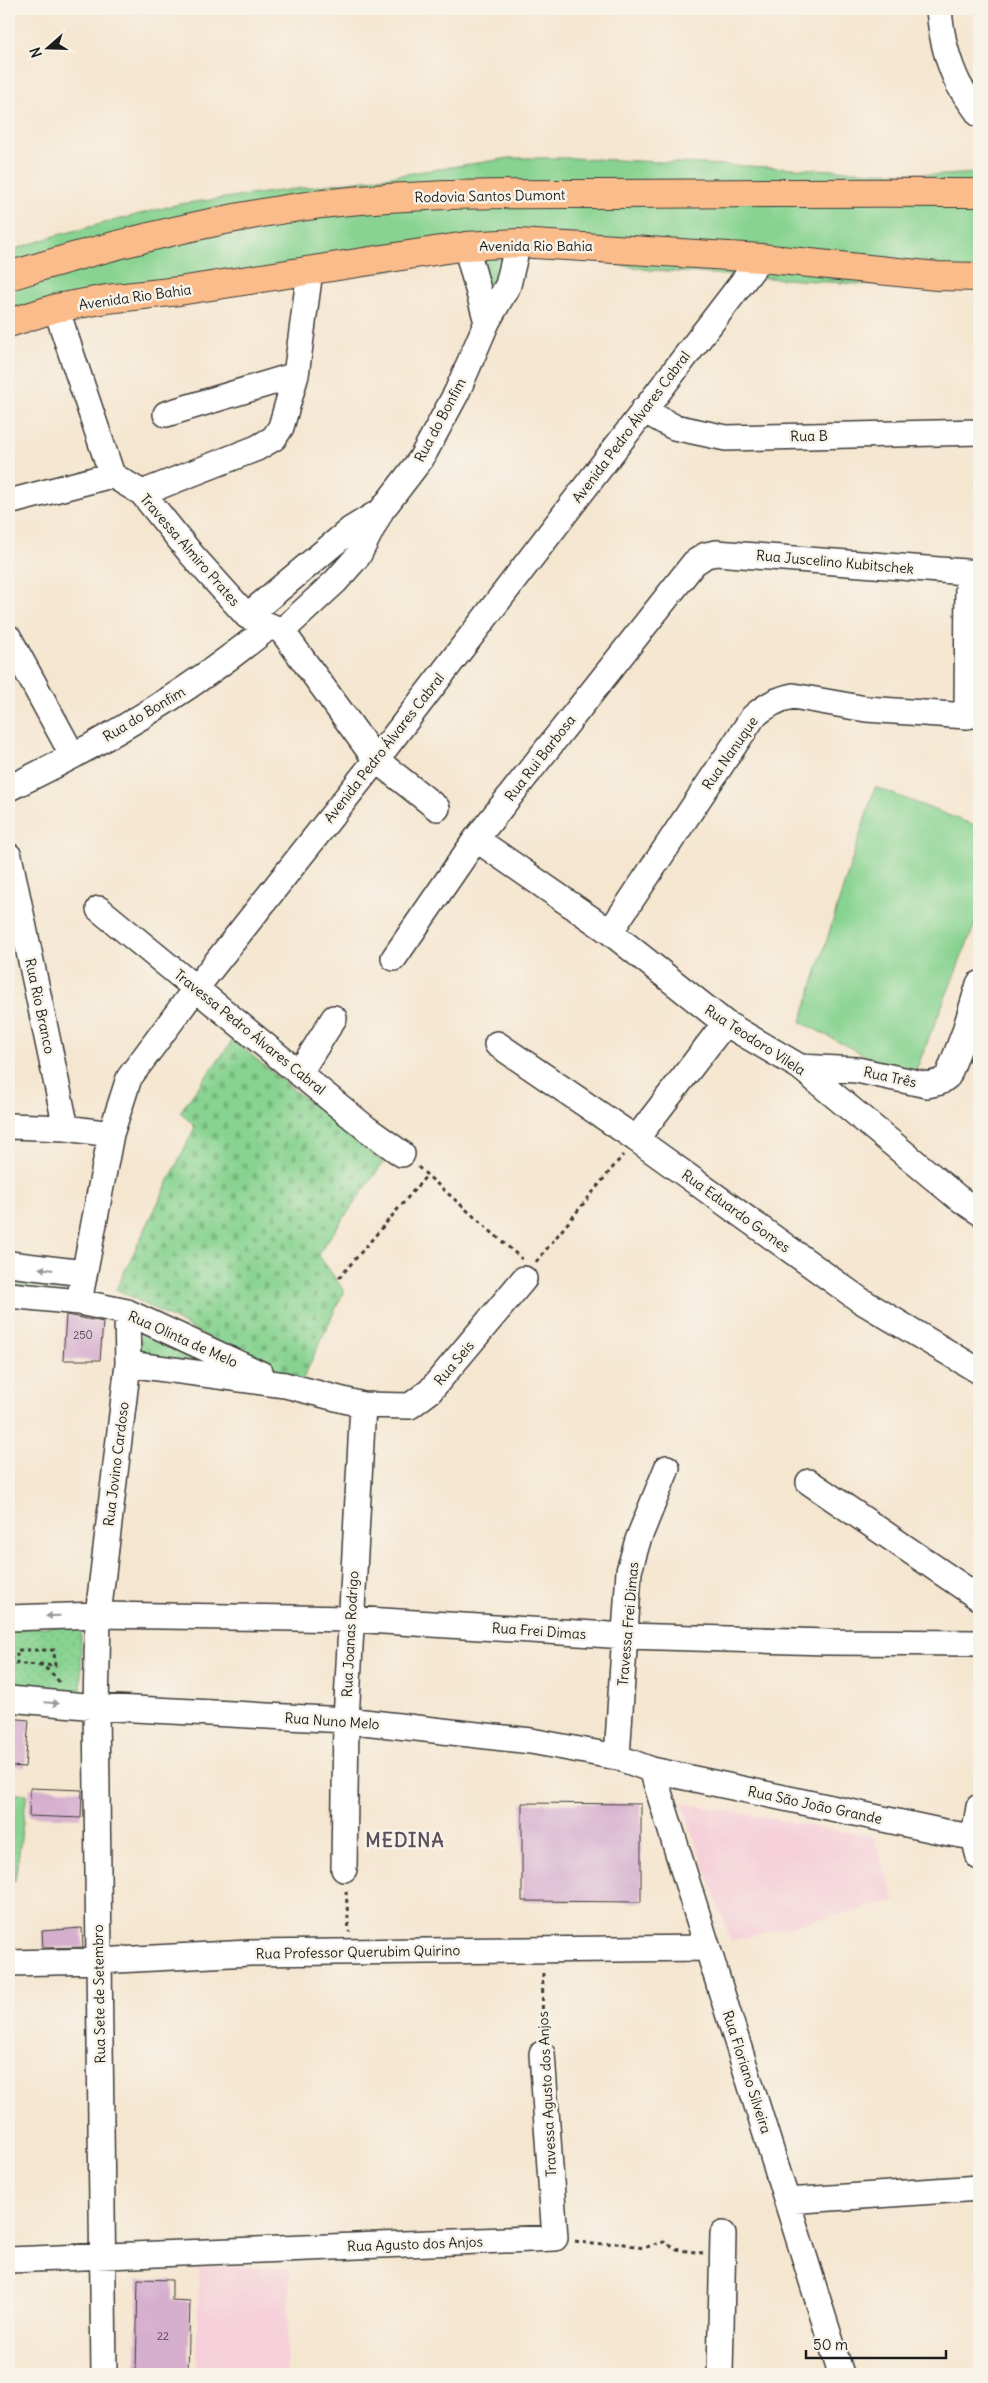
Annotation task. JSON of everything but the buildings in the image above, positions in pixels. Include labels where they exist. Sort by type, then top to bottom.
[{"type":"main road","name":"Rodovia Santos Dumont","points":[[9,276],[78,254],[179,228],[287,209],[334,203],[496,194],[979,193]]},
{"type":"main road","name":"Avenida Rio Bahia","points":[[9,323],[56,308],[466,246],[518,243],[761,258],[937,276],[979,277]]},
{"type":"street","points":[[939,9],[942,37],[951,63],[960,86],[979,114]]},
{"type":"street","name":"Rua do Bonfim","points":[[9,788],[73,756],[169,701],[276,628],[336,581],[358,556],[380,511],[421,459],[458,392],[487,322],[508,285],[518,243]]},
{"type":"street","points":[[466,246],[487,322]]},
{"type":"street","name":"Avenida Pedro Álvares Cabral","points":[[84,1273],[111,1134],[129,1078],[196,988],[376,760],[761,258]]},
{"type":"street","points":[[142,493],[257,448],[274,438],[281,428],[296,375],[310,271]]},
{"type":"street","points":[[9,502],[112,475],[56,308]]},
{"type":"street","points":[[166,414],[296,375]]},
{"type":"street","name":"Rua B","points":[[643,410],[674,427],[726,438],[979,432]]},
{"type":"street","name":"Travessa Almiro Prates","points":[[112,475],[142,493],[192,556],[247,616],[276,628]]},
{"type":"street","name":"Rua do Bonfim","points":[[247,616],[350,530],[380,511]]},
{"type":"street","name":"Rua Juscelino Kubitschek","points":[[694,563],[706,555],[716,553],[974,573]]},
{"type":"street","name":"Rua Rui Barbosa","points":[[394,958],[476,839],[694,563]]},
{"type":"street","points":[[973,715],[974,573]]},
{"type":"street","points":[[276,628],[376,760],[437,808]]},
{"type":"street","points":[[9,638],[73,756]]},
{"type":"street","name":"Rua Nanuque","points":[[610,932],[753,717],[764,707],[782,698],[793,696],[866,708],[973,715]]},
{"type":"street","name":"Rua Teodoro Vilela","points":[[476,839],[610,932],[724,1023],[800,1068],[957,1197],[979,1212]]},
{"type":"street","name":"Rua Rio Branco","points":[[9,856],[66,1128]]},
{"type":"street","name":"Travessa Pedro Álvares Cabral","points":[[99,909],[300,1072],[367,1129],[402,1154]]},
{"type":"street","name":"Rua Três","points":[[800,1068],[857,1070],[927,1085],[940,1082],[948,1076],[972,1034],[979,984]]},
{"type":"street","points":[[300,1072],[334,1018]]},
{"type":"street","points":[[636,1138],[724,1023]]},
{"type":"street","name":"Rua Eduardo Gomes","points":[[497,1044],[636,1138],[860,1300],[979,1371]]},
{"type":"street","points":[[9,1126],[66,1128],[111,1134]]},
{"type":"street","points":[[9,1264],[84,1273],[79,1302]]},
{"type":"street","name":"Rua Seis","points":[[363,1405],[410,1406],[420,1400],[430,1391],[527,1269]]},
{"type":"street","name":"Rua Olinta de Melo","points":[[9,1295],[79,1302],[127,1312],[285,1385]]},
{"type":"street","name":"Rua Jovino Cardoso","points":[[98,1615],[128,1364],[127,1312]]},
{"type":"street","name":"Rua Olinta de Melo","points":[[128,1364],[285,1385],[363,1405]]},
{"type":"street","name":"Rua Joanas Rodrigo","points":[[344,1869],[346,1720],[363,1405]]},
{"type":"street","name":"Travessa Frei Dimas","points":[[617,1757],[629,1571],[638,1540],[667,1468]]},
{"type":"street","points":[[809,1482],[979,1598]]},
{"type":"street","name":"Rua Frei Dimas","points":[[9,1618],[98,1615],[351,1619],[626,1636],[979,1644]]},
{"type":"street","name":"Rua Sete de Setembro","points":[[98,1615],[96,1707],[98,1961],[104,2374]]},
{"type":"street","name":"Rua Nuno Melo","points":[[9,1699],[96,1707],[346,1720],[531,1741],[617,1757],[652,1770]]},
{"type":"street","name":"Rua São João Grande","points":[[652,1770],[978,1844]]},
{"type":"street","name":"Rua Floriano Silveira","points":[[652,1770],[841,2374]]},
{"type":"street","points":[[978,1844],[979,1807]]},
{"type":"street","name":"Rua Professor Querubim Quirino","points":[[9,1963],[98,1961],[250,1953],[708,1948]]},
{"type":"street","name":"Travessa Agusto dos Anjos","points":[[542,2054],[555,2238]]},
{"type":"street","points":[[787,2201],[979,2188]]},
{"type":"street","name":"Rua Agusto dos Anjos","points":[[9,2260],[555,2238]]},
{"type":"street","points":[[720,2374],[724,2244]]},
{"type":"path","points":[[339,1278],[427,1175],[527,1269],[636,1138]]},
{"type":"path","points":[[17,1650],[54,1650],[55,1666],[39,1664],[17,1664],[17,1650]]},
{"type":"path","points":[[9,1658],[17,1658]]},
{"type":"path","points":[[39,1664],[50,1670],[61,1684]]},
{"type":"path","points":[[344,1869],[350,1952]]},
{"type":"path","name":"Travessa Agusto dos Anjos","points":[[542,2054],[543,1950]]},
{"type":"path","points":[[555,2238],[593,2244],[620,2243],[643,2248],[664,2242],[678,2250],[697,2253],[724,2244]]},
{"type":"shaded area","points":[[682,1803],[874,1837],[895,1901],[731,1941]]},
{"type":"shaded area","points":[[199,2265],[290,2269],[286,2374],[196,2374]]},
{"type":"green space","points":[[510,158],[572,158],[943,175],[979,173],[979,288],[858,284],[650,270],[591,260],[477,257],[68,317],[9,337],[9,251],[58,235],[179,204],[373,179]]},
{"type":"green space","points":[[477,257],[504,259],[496,298]]},
{"type":"green space","points":[[875,787],[979,827],[979,914],[912,1080],[801,1022]]},
{"type":"green space","points":[[233,1040],[383,1163],[318,1254],[344,1291],[300,1385],[116,1289],[195,1127],[180,1112]]},
{"type":"green space","points":[[9,1268],[74,1275],[71,1292],[9,1285]]},
{"type":"green space","points":[[142,1326],[228,1367],[138,1354]]},
{"type":"green space","points":[[81,1626],[81,1697],[9,1692],[9,1628]]},
{"type":"green space","points":[[9,1794],[27,1794],[15,1881],[9,1881]]},
{"type":"district","name":"MEDINA","points":[[405,1840]]}]
